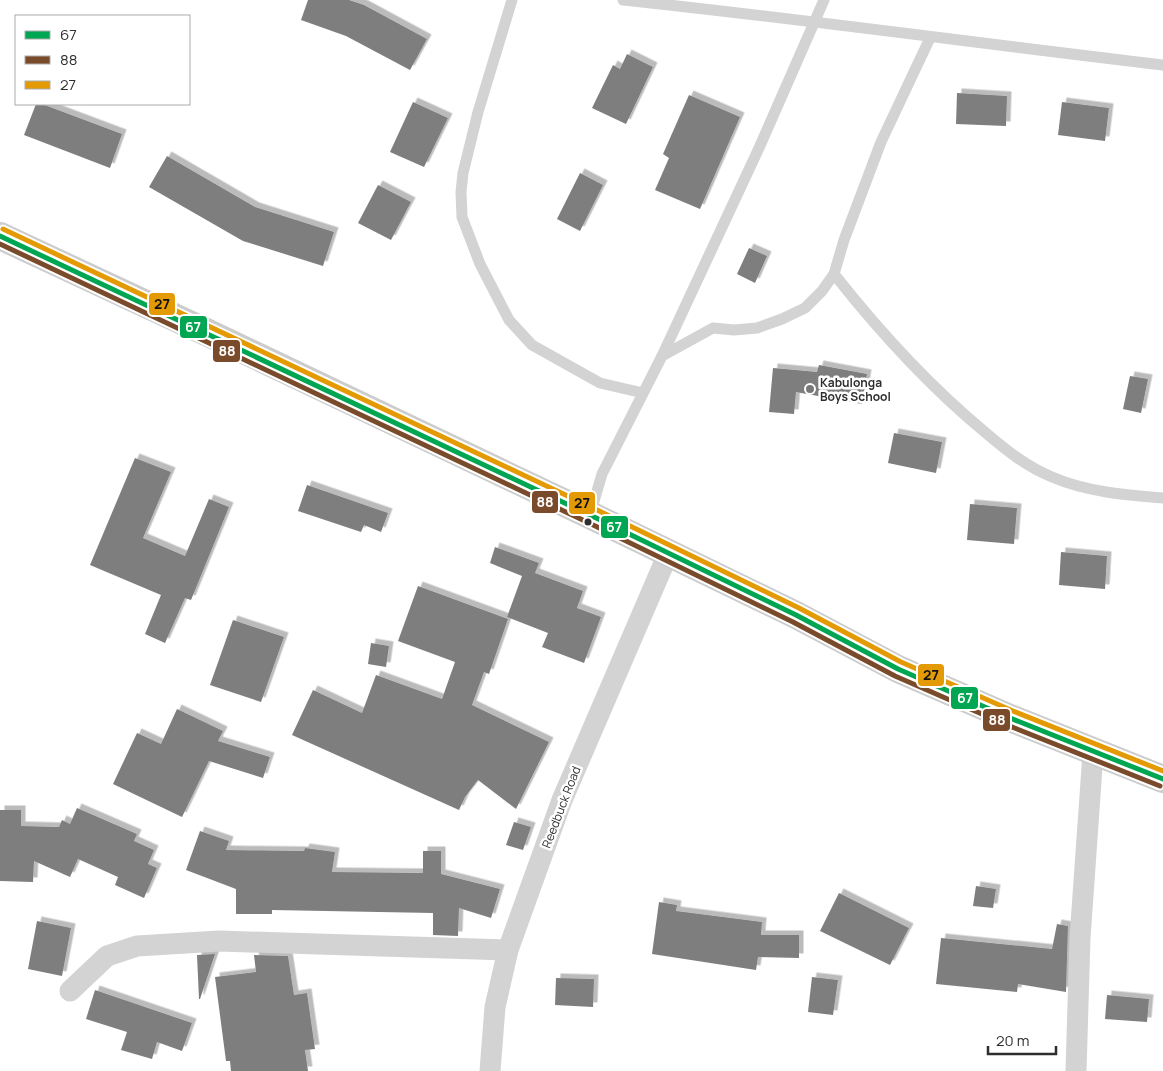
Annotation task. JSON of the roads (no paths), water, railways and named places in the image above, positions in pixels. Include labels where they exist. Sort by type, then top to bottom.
[{"type":"main road","points":[[0,236],[215,336],[796,615],[898,669],[1093,753],[1163,779]]},
{"type":"street","name":"Reedbuck Road","points":[[490,1071],[495,1007],[508,950],[562,800],[668,554]]},
{"type":"street","points":[[1076,1071],[1080,938],[1093,753]]},
{"type":"street","points":[[70,991],[107,956],[137,946],[219,941],[508,950]]},
{"type":"lane","points":[[512,0],[478,112],[463,173],[461,192],[462,217],[480,264],[509,320],[532,345],[600,383],[642,394]]},
{"type":"lane","points":[[623,0],[814,20],[930,38],[1163,65]]},
{"type":"lane","points":[[590,516],[602,474],[662,356],[759,148],[824,0]]},
{"type":"lane","points":[[662,356],[713,328],[734,330],[757,328],[805,308],[822,291],[834,274],[844,240],[881,142],[930,38]]},
{"type":"lane","points":[[834,274],[866,315],[952,405],[1017,458],[1051,477],[1086,489],[1163,498]]},
{"type":"place","name":"Kabulonga Boys School","points":[[810,389]]}]
